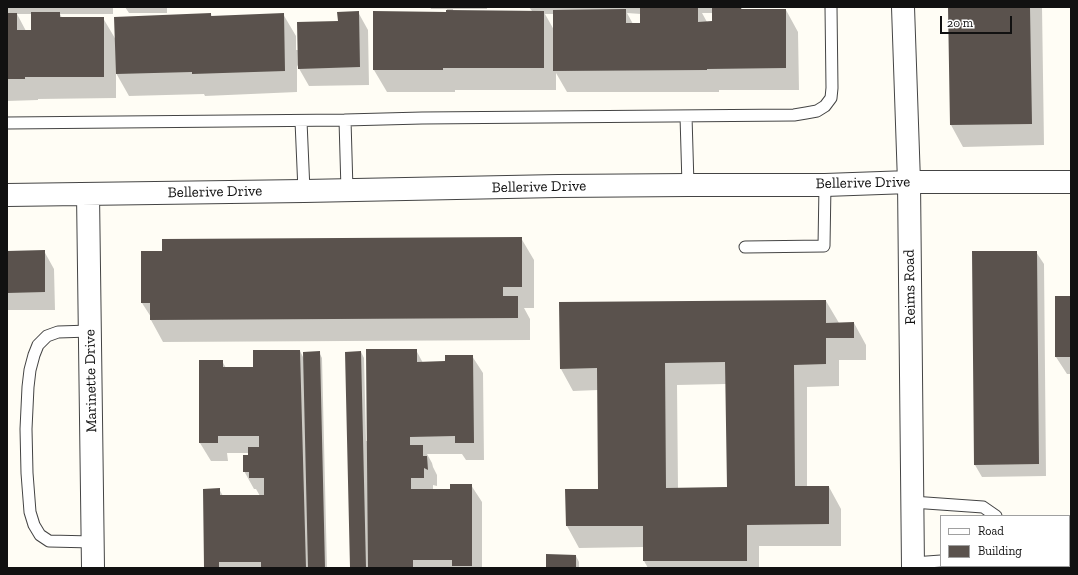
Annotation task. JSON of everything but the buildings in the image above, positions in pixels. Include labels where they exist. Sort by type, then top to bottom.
[{"type":"street","name":"Reims Road","points":[[903,7],[909,182],[913,566]]},
{"type":"street","name":"Bellerive Drive","points":[[7,195],[688,185],[825,185],[909,182],[1071,182]]},
{"type":"street","name":"Marinette Drive","points":[[88,194],[93,568]]},
{"type":"lane","points":[[7,123],[794,115],[817,111],[825,106],[831,98],[831,7]]},
{"type":"lane","points":[[686,116],[688,185]]},
{"type":"lane","points":[[301,120],[304,191]]},
{"type":"lane","points":[[345,120],[347,190]]},
{"type":"lane","points":[[745,247],[824,246],[825,185]]},
{"type":"lane","points":[[90,331],[58,332],[47,336],[38,345],[30,370],[28,387],[26,472],[30,512],[34,525],[40,536],[49,542],[93,542]]},
{"type":"lane","points":[[912,502],[983,507],[995,515]]},
{"type":"lane","points":[[913,566],[940,561]]}]
